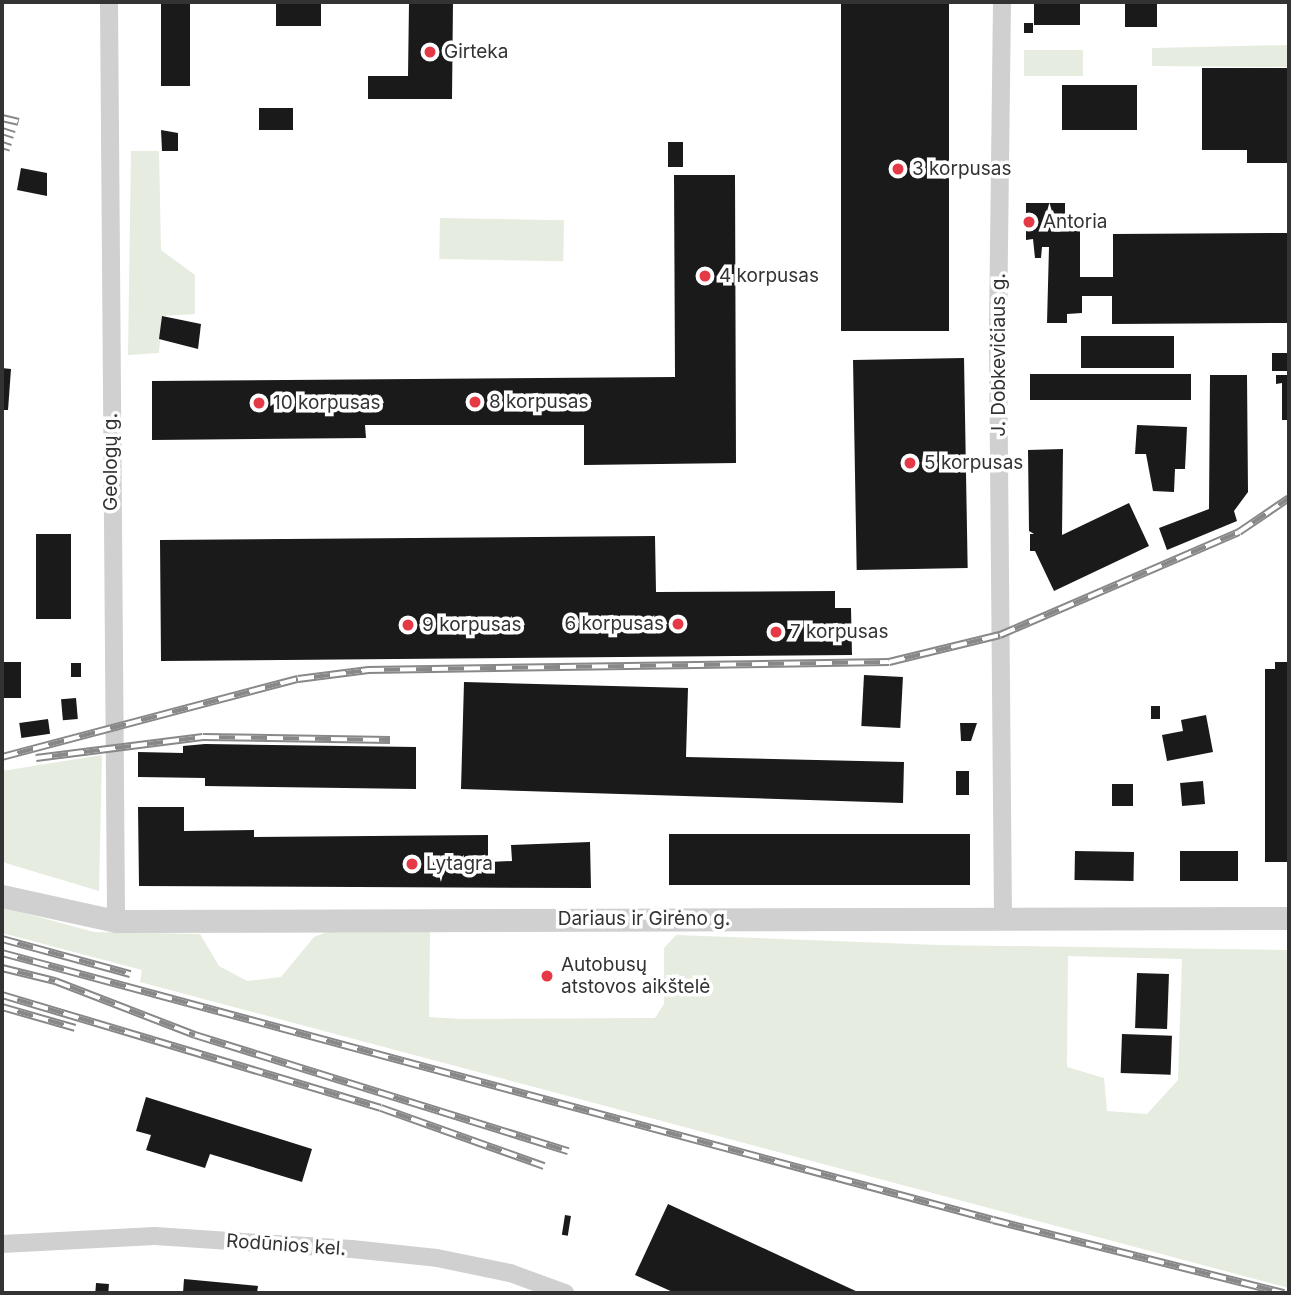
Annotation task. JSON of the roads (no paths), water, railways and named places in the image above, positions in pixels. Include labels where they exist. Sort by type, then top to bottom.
[{"type":"street","name":"Geologų g.","points":[[109,2],[116,921]]},
{"type":"street","name":"J. Dobkevičiaus g.","points":[[1002,2],[998,358],[1003,919]]},
{"type":"street","name":"Dariaus ir Girėno g.","points":[[2,896],[116,921],[1289,918]]},
{"type":"street","name":"Rodūnios kel.","points":[[2,1244],[155,1236],[352,1249],[498,1271],[565,1293]]},
{"type":"railway","points":[[2,118],[19,122]]},
{"type":"railway","points":[[2,131],[14,135]]},
{"type":"railway","points":[[2,145],[11,148]]},
{"type":"railway","points":[[2,757],[298,679],[368,670],[889,662],[1000,635],[1239,532],[1289,498]]},
{"type":"railway","points":[[36,758],[203,737],[390,740]]},
{"type":"railway","points":[[2,939],[130,974]]},
{"type":"railway","points":[[2,953],[993,1220],[1284,1293]]},
{"type":"railway","points":[[2,968],[55,981],[195,1035],[568,1151]]},
{"type":"railway","points":[[2,995],[381,1108],[544,1166]]},
{"type":"railway","points":[[2,1007],[75,1028]]},
{"type":"place","name":"Girteka","points":[[430,52]]},
{"type":"place","name":"3 korpusas","points":[[898,169]]},
{"type":"place","name":"Antoria","points":[[1029,222]]},
{"type":"place","name":"4 korpusas","points":[[705,276]]},
{"type":"place","name":"8 korpusas","points":[[475,402]]},
{"type":"place","name":"10 korpusas","points":[[259,403]]},
{"type":"place","name":"5 korpusas","points":[[910,463]]},
{"type":"place","name":"6 korpusas","points":[[678,624]]},
{"type":"place","name":"9 korpusas","points":[[408,625]]},
{"type":"place","name":"7 korpusas","points":[[776,632]]},
{"type":"place","name":"Lytagra","points":[[412,864]]},
{"type":"place","name":"Autobusų atstovos aikštelė","points":[[547,976]]}]
